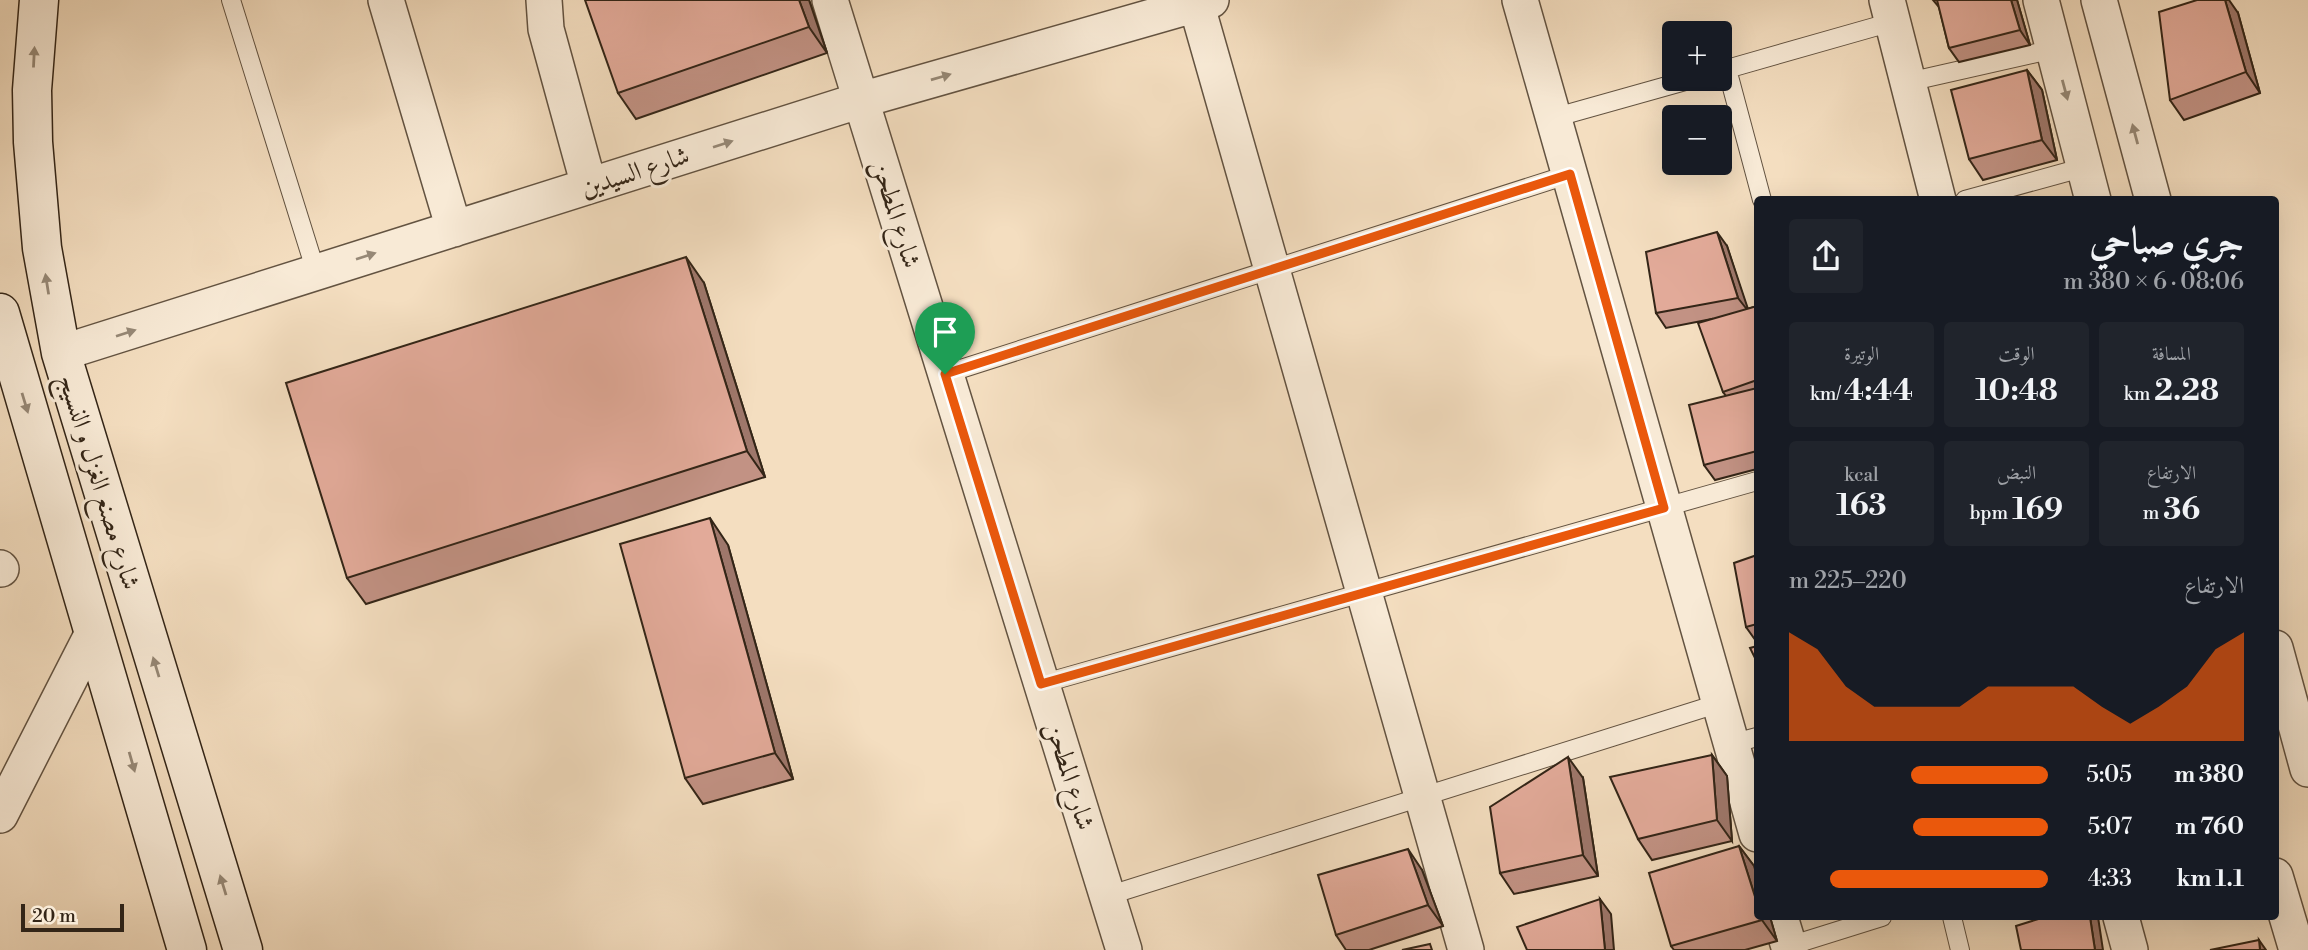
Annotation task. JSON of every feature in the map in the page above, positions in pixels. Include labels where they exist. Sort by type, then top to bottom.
[{"type":"main road","name":"شارع مصنع الغزل و النسيج","points":[[39,0],[32,90],[33,142],[41,248],[61,353],[243,950]]},
{"type":"main road","name":"شارع مصنع الغزل و النسيج","points":[[0,313],[187,950]]},
{"type":"street","points":[[386,0],[454,229]]},
{"type":"street","points":[[544,0],[546,29],[590,186]]},
{"type":"street","name":"شارع المطحن","points":[[830,0],[1124,950]]},
{"type":"street","points":[[1520,0],[1720,703],[1744,741],[1754,813]]},
{"type":"street","points":[[2041,0],[2089,183]]},
{"type":"street","points":[[2099,0],[2152,196]]},
{"type":"street","name":"شارع السيدين","points":[[61,353],[861,100],[1204,1]]},
{"type":"street","points":[[1204,1],[1272,269],[1466,950]]},
{"type":"street","points":[[1890,11],[1937,196]]},
{"type":"street","points":[[4,799],[94,631]]},
{"type":"street","points":[[2279,663],[2308,769]]},
{"type":"street","points":[[2279,889],[2297,950]]},
{"type":"street","points":[[2122,920],[2130,950]]},
{"type":"lane","points":[[231,0],[316,272]]},
{"type":"lane","points":[[1732,67],[1890,11]]},
{"type":"lane","points":[[1908,82],[2054,48]]},
{"type":"lane","points":[[1553,118],[1662,87]]},
{"type":"lane","points":[[1730,91],[1761,196]]},
{"type":"lane","points":[[945,374],[1570,174]]},
{"type":"lane","points":[[1994,196],[2089,183]]},
{"type":"lane","points":[[1041,684],[1754,482]]},
{"type":"lane","points":[[1107,896],[1720,703]]},
{"type":"lane","points":[[1786,938],[1868,920]]},
{"type":"lane","points":[[1953,920],[1960,950]]},
{"type":"building","points":[[585,0],[799,0],[809,27],[618,93]]},
{"type":"building","points":[[1937,0],[2011,0],[2020,30],[1949,48]]},
{"type":"building","points":[[2197,0],[2225,0],[2246,72],[2170,100],[2159,12]]},
{"type":"building","points":[[2027,70],[2042,140],[1969,159],[1951,90]]},
{"type":"building","points":[[1717,232],[1738,298],[1656,313],[1646,252]]},
{"type":"building","points":[[686,257],[747,451],[347,578],[286,383]]},
{"type":"building","points":[[1754,307],[1754,381],[1723,392],[1698,323]]},
{"type":"building","points":[[1754,389],[1754,452],[1704,465],[1689,405]]},
{"type":"building","points":[[710,518],[775,753],[685,778],[620,544]]},
{"type":"building","points":[[1754,556],[1754,625],[1746,627],[1734,563]]},
{"type":"building","points":[[1712,755],[1717,820],[1638,839],[1610,777]]},
{"type":"building","points":[[1568,757],[1583,855],[1500,873],[1490,807]]},
{"type":"building","points":[[1739,846],[1754,894],[1754,920],[1762,920],[1671,946],[1649,873]]},
{"type":"building","points":[[1408,849],[1428,905],[1336,935],[1318,875]]},
{"type":"building","points":[[1600,899],[1605,950],[1527,950],[1517,927]]},
{"type":"building","points":[[2035,920],[2090,920],[2095,950],[2021,950],[2016,926]]},
{"type":"building","points":[[2259,940],[2260,950],[2210,950]]},
{"type":"building","points":[[1430,944],[1432,950],[1402,950]]},
{"type":"route","points":[[1570,174],[1664,508],[1041,684],[945,374],[1570,174]]}]
